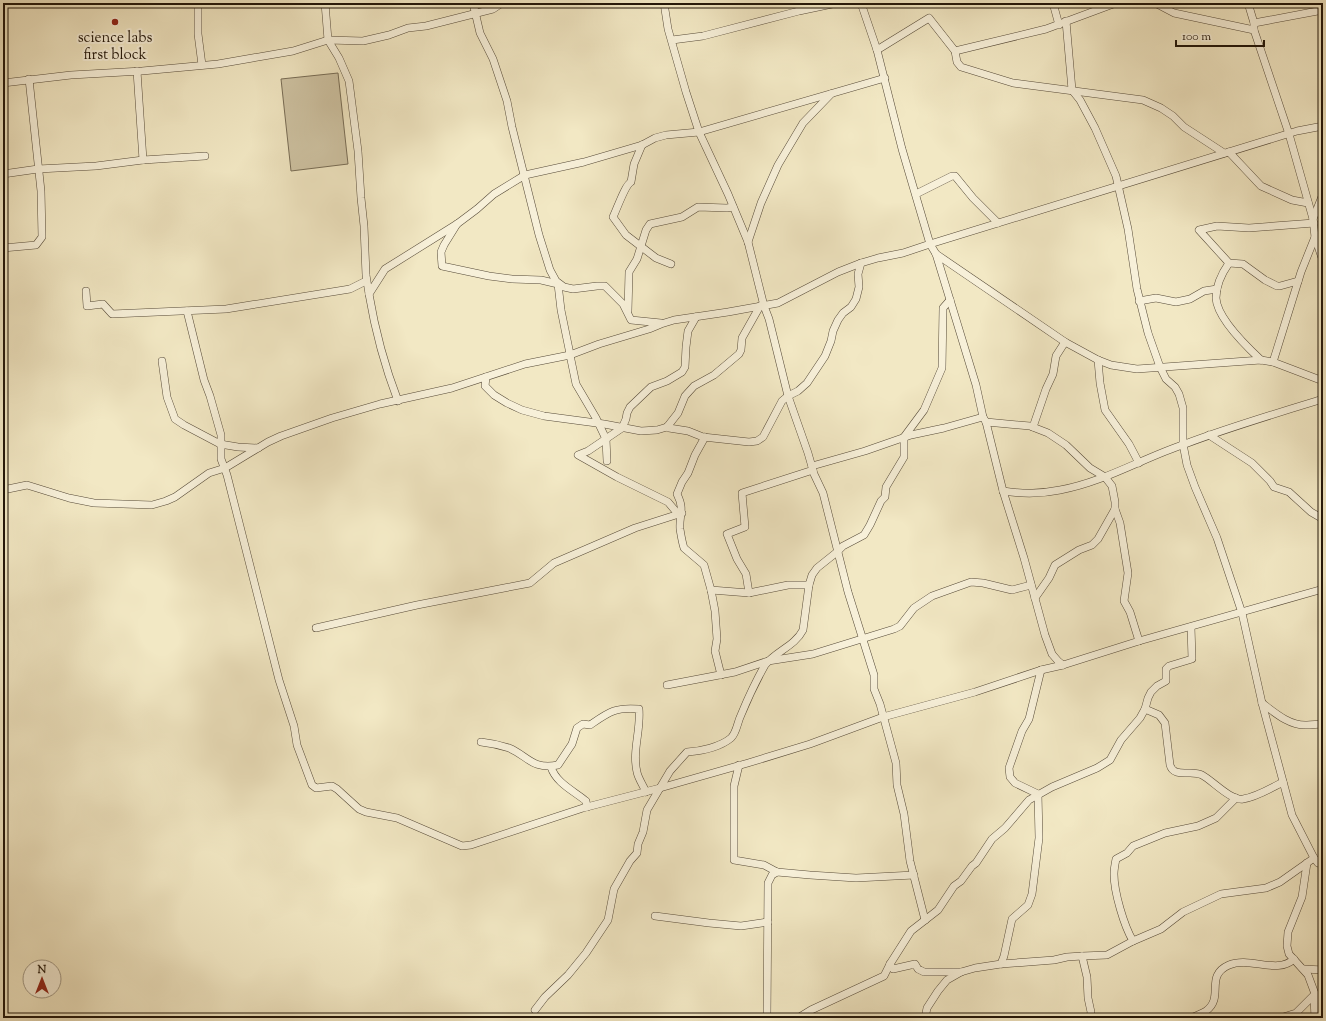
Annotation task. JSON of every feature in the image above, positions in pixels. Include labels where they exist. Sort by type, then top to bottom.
[{"type":"street","points":[[198,3],[198,34],[202,64]]},
{"type":"street","points":[[325,3],[328,40],[339,58],[349,81],[358,151],[364,226],[366,281],[372,313],[398,400]]},
{"type":"street","points":[[473,3],[480,33],[500,78],[546,257],[553,276],[558,284],[561,310],[576,384],[606,439],[607,460]]},
{"type":"street","points":[[3,83],[71,75],[218,64],[293,51],[328,40],[363,41],[389,35],[408,28],[426,26],[493,8],[502,3]]},
{"type":"street","points":[[664,3],[668,29],[699,132],[748,242],[762,306],[769,319],[788,396],[822,493],[837,552],[874,675],[874,689],[896,763],[897,785],[904,814],[914,875],[925,920]]},
{"type":"street","points":[[672,40],[703,36],[818,5],[837,3]]},
{"type":"street","points":[[861,3],[877,50],[902,149],[930,244],[936,254],[976,385],[1003,491],[1050,650],[1055,658],[1063,665]]},
{"type":"street","points":[[1053,3],[1059,25]]},
{"type":"street","points":[[955,51],[1059,25],[1066,20],[1116,3]]},
{"type":"street","points":[[1155,3],[1174,13],[1254,27],[1321,11],[1317,3]]},
{"type":"street","points":[[1248,3],[1254,27],[1289,134],[1313,221],[1315,237],[1323,260]]},
{"type":"street","points":[[877,50],[929,18],[955,51],[957,62],[961,67],[1013,83],[1143,100],[1161,108],[1173,116],[1184,127],[1226,152],[1261,186],[1292,200],[1308,203]]},
{"type":"street","points":[[1066,20],[1072,90],[1080,100],[1095,128],[1116,176],[1128,229],[1139,301],[1160,367],[1166,379],[1179,394],[1182,408],[1183,444],[1188,465],[1195,487],[1217,538],[1242,613],[1262,703],[1292,815],[1314,858],[1318,863],[1323,865]]},
{"type":"street","points":[[137,71],[143,160]]},
{"type":"street","points":[[369,294],[386,269],[425,242],[457,224],[494,194],[525,176],[584,162],[642,145],[666,135],[699,132],[885,78]]},
{"type":"street","points":[[3,248],[36,245],[42,237],[41,191],[30,79]]},
{"type":"street","points":[[748,242],[761,203],[778,165],[803,123],[832,93]]},
{"type":"street","points":[[3,490],[28,485],[69,498],[94,503],[152,505],[175,497],[209,473],[225,468],[281,436],[332,418],[380,404],[452,388],[525,364],[570,354],[649,330],[661,324],[684,318],[778,303],[838,272],[861,263],[903,253],[1226,152],[1323,126]]},
{"type":"street","points":[[642,145],[634,164],[631,182],[627,184],[613,217],[626,236],[656,258],[671,264]]},
{"type":"street","points":[[3,174],[38,169],[96,166],[143,160],[205,156]]},
{"type":"street","points":[[916,194],[952,176],[955,176],[973,198],[998,223]]},
{"type":"street","points":[[1313,221],[1321,208],[1323,194]]},
{"type":"street","points":[[628,315],[629,272],[637,259],[648,225],[652,222],[682,217],[698,206],[733,207]]},
{"type":"street","points":[[1298,281],[1277,286],[1264,280],[1243,264],[1229,263],[1199,230],[1217,226],[1249,228],[1313,221]]},
{"type":"street","points":[[457,224],[441,252],[442,266],[489,276],[512,279],[541,280],[573,289],[605,286],[623,304],[630,320],[661,324]]},
{"type":"street","points":[[1273,362],[1298,281],[1315,237]]},
{"type":"street","points":[[936,254],[1065,342],[1098,360],[1111,365],[1138,370],[1160,367],[1261,360],[1273,362],[1323,381]]},
{"type":"street","points":[[486,377],[485,386],[494,395],[522,410],[544,416],[641,431],[658,430],[667,427],[688,431],[705,437],[749,442],[760,440],[764,437],[782,401],[798,391],[807,383],[825,356],[838,320],[851,307],[856,299],[859,287],[858,274],[861,263]]},
{"type":"street","points":[[1229,263],[1224,270],[1217,289],[1216,298],[1221,313],[1240,339],[1261,360]]},
{"type":"street","points":[[86,291],[88,306],[104,304],[112,314],[187,311],[252,305],[350,289],[366,281]]},
{"type":"street","points":[[1139,301],[1156,298],[1176,302],[1190,299],[1204,291],[1217,289]]},
{"type":"street","points":[[535,1010],[545,997],[568,975],[608,920],[614,889],[630,861],[637,853],[647,810],[670,771],[687,752],[697,752],[718,745],[733,735],[762,669],[768,661],[792,644],[801,634],[805,622],[809,585],[812,575],[817,568],[846,543],[860,538],[868,530],[881,501],[885,497],[886,487],[904,457],[904,437],[924,410],[942,368],[943,308],[950,300]]},
{"type":"street","points":[[667,427],[678,413],[685,396],[694,386],[714,375],[739,354],[741,350],[742,338],[762,306]]},
{"type":"street","points":[[187,311],[204,380],[218,422],[221,435],[221,459],[225,468],[279,680],[294,726],[297,745],[312,786],[316,788],[332,786],[359,809],[366,812],[397,818],[464,847],[521,830],[587,807],[646,792],[810,744],[883,717],[975,692],[1041,670],[1063,665],[1139,641],[1323,589]]},
{"type":"street","points":[[680,513],[668,502],[617,477],[578,455],[588,451],[622,428],[630,407],[651,387],[667,382],[682,372],[685,367],[688,331],[696,317]]},
{"type":"street","points":[[1033,427],[1053,374],[1056,356],[1065,342]]},
{"type":"street","points":[[1098,360],[1100,383],[1105,410],[1129,444],[1139,463]]},
{"type":"street","points":[[162,361],[168,397],[175,419],[184,426],[220,444],[258,448]]},
{"type":"street","points":[[1003,491],[1033,493],[1060,490],[1105,477],[1183,444],[1209,435],[1323,399]]},
{"type":"street","points":[[749,592],[746,574],[737,559],[727,534],[745,527],[742,492],[904,437],[984,420],[1033,427],[1048,433],[1066,445],[1090,468],[1105,477],[1112,486],[1115,509],[1120,523],[1128,573],[1124,601],[1130,612],[1139,641]]},
{"type":"street","points":[[1209,435],[1252,463],[1270,481],[1274,488],[1289,492],[1311,512],[1323,519]]},
{"type":"street","points":[[705,437],[694,455],[688,473],[677,494],[681,502],[680,528],[684,548],[704,565],[711,590],[715,611],[717,640],[715,651],[721,675]]},
{"type":"street","points":[[1035,598],[1049,578],[1055,565],[1080,550],[1094,544],[1115,509]]},
{"type":"street","points":[[316,628],[417,605],[530,584],[554,564],[634,528],[680,513]]},
{"type":"street","points":[[667,685],[735,672],[768,661],[813,654],[898,628],[914,608],[927,599],[940,592],[957,588],[971,582],[983,583],[1012,590],[1031,584]]},
{"type":"street","points":[[711,590],[749,592],[788,585],[809,585]]},
{"type":"street","points":[[798,1018],[811,1010],[884,976],[911,931],[938,910],[954,886],[962,881],[972,866],[976,863],[992,839],[1005,828],[1029,800],[1052,787],[1097,768],[1110,760],[1121,740],[1140,718],[1151,692],[1157,686],[1166,681],[1166,669],[1169,666],[1192,660],[1191,627]]},
{"type":"street","points":[[1038,794],[1015,783],[1010,777],[1009,768],[1022,731],[1029,719],[1041,670]]},
{"type":"street","points":[[1262,703],[1279,716],[1297,724],[1306,726],[1323,724]]},
{"type":"street","points":[[481,742],[510,748],[529,761],[542,766],[558,766],[572,744],[577,728],[583,724],[590,725],[613,710],[625,708],[639,709],[640,716],[636,755],[637,772],[646,792]]},
{"type":"street","points":[[1145,709],[1159,715],[1165,723],[1171,769],[1177,773],[1199,773],[1236,798],[1243,799],[1283,782]]},
{"type":"street","points":[[739,765],[734,786],[734,860],[764,865],[777,872],[856,878],[914,875]]},
{"type":"street","points":[[551,767],[552,771],[566,787],[586,802],[587,807]]},
{"type":"street","points":[[1000,964],[1004,956],[1012,919],[1028,905],[1032,894],[1039,838],[1038,794]]},
{"type":"street","points":[[1132,941],[1128,933],[1116,893],[1114,875],[1116,859],[1127,853],[1133,846],[1165,833],[1198,826],[1216,818],[1236,798]]},
{"type":"street","points":[[925,1018],[927,1008],[938,991],[947,980],[961,972],[1000,964],[1054,960],[1068,957],[1107,955],[1132,941],[1161,929],[1183,912],[1224,893],[1266,888],[1280,882],[1314,858]]},
{"type":"street","points":[[1306,863],[1302,896],[1288,932],[1288,950],[1289,954],[1308,975],[1315,995],[1323,1009]]},
{"type":"street","points":[[767,1018],[768,883],[772,875],[777,872]]},
{"type":"street","points":[[656,916],[741,926],[768,922]]},
{"type":"street","points":[[1082,956],[1087,976],[1088,998],[1091,1012],[1090,1018]]},
{"type":"street","points":[[1192,1018],[1205,1012],[1214,1001],[1216,994],[1216,978],[1218,973],[1223,968],[1230,964],[1242,962],[1277,966],[1286,965],[1294,959]]},
{"type":"street","points":[[890,964],[893,969],[915,964],[918,969],[924,972],[961,972]]},
{"type":"street","points":[[1304,969],[1323,970]]},
{"type":"street","points":[[1280,1018],[1296,1013],[1315,995]]},
{"type":"street","points":[[1315,995],[1315,1018]]},
{"type":"shaded area","points":[[338,73],[348,164],[291,171],[281,79]]},
{"type":"place","name":"science labs first block","points":[[115,22]]}]
